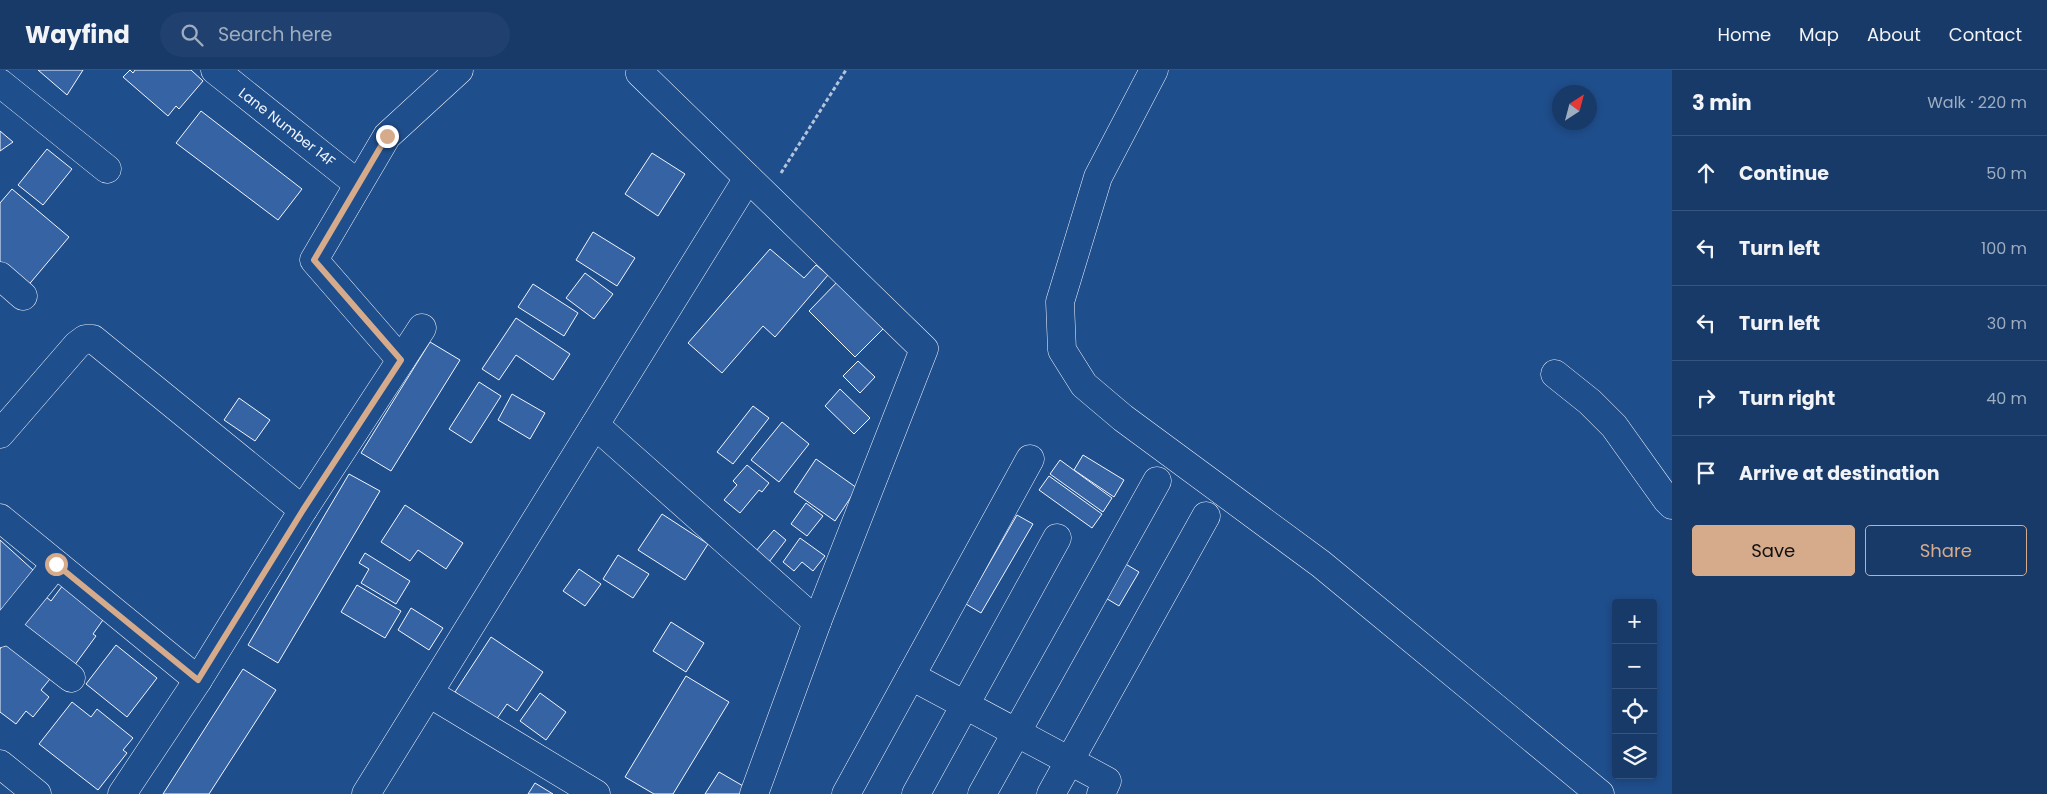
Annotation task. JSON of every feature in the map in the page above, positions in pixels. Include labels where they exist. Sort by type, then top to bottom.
[{"type":"street","name":"Lane Number 14F","points":[[215,70],[358,184]]},
{"type":"street","points":[[401,360],[314,260],[387,136],[459,70]]},
{"type":"street","points":[[641,70],[640,73],[924,349],[817,622],[754,794]]},
{"type":"street","points":[[1154,70],[1098,177],[1060,302],[1062,350],[1084,385],[1123,418],[1321,564],[1600,794]]},
{"type":"street","points":[[0,83],[107,168]]},
{"type":"street","points":[[366,794],[595,425],[757,187]]},
{"type":"street","points":[[0,276],[23,296]]},
{"type":"street","points":[[122,794],[198,680],[303,510],[422,328]]},
{"type":"street","points":[[0,434],[77,345],[85,340],[93,340],[303,510]]},
{"type":"street","points":[[1555,374],[1590,402],[1614,426],[1666,500],[1672,505]]},
{"type":"street","points":[[595,425],[817,622]]},
{"type":"street","points":[[846,794],[1030,460]]},
{"type":"street","points":[[982,794],[1157,481]]},
{"type":"street","points":[[1051,794],[1206,516]]},
{"type":"street","points":[[0,518],[198,680]]},
{"type":"street","points":[[916,794],[1057,538]]},
{"type":"street","points":[[56,564],[3,630],[71,678]]},
{"type":"street","points":[[911,676],[1108,781],[1101,794]]},
{"type":"street","points":[[429,693],[596,794]]},
{"type":"street","points":[[0,764],[37,794]]},
{"type":"path","points":[[757,187],[846,70]]},
{"type":"building","points":[[38,70],[83,70],[67,95]]},
{"type":"building","points":[[130,70],[133,73],[135,70],[191,70],[203,81],[179,109],[176,106],[168,116],[123,77]]},
{"type":"building","points":[[201,111],[302,189],[278,220],[176,143]]},
{"type":"building","points":[[0,131],[13,142],[0,151]]},
{"type":"building","points":[[47,149],[72,169],[43,205],[18,185]]},
{"type":"building","points":[[652,153],[685,174],[658,216],[625,194]]},
{"type":"building","points":[[12,189],[69,237],[26,288],[0,266],[0,203]]},
{"type":"building","points":[[593,232],[635,258],[617,286],[576,260]]},
{"type":"building","points":[[770,249],[804,278],[816,265],[828,275],[775,337],[763,326],[722,373],[688,343]]},
{"type":"building","points":[[585,273],[613,294],[594,319],[566,298]]},
{"type":"building","points":[[841,278],[887,325],[855,357],[809,311]]},
{"type":"building","points":[[533,284],[578,313],[564,336],[518,307]]},
{"type":"building","points":[[516,318],[570,354],[553,380],[516,355],[499,380],[482,369]]},
{"type":"building","points":[[430,342],[460,360],[391,471],[361,453]]},
{"type":"building","points":[[858,361],[875,377],[860,393],[843,376]]},
{"type":"building","points":[[479,382],[501,396],[471,443],[449,429]]},
{"type":"building","points":[[840,389],[870,418],[854,434],[825,406]]},
{"type":"building","points":[[512,394],[545,413],[530,439],[498,420]]},
{"type":"building","points":[[239,398],[270,420],[255,441],[224,420]]},
{"type":"building","points":[[753,406],[769,418],[733,464],[717,452]]},
{"type":"building","points":[[782,422],[809,444],[779,482],[751,460]]},
{"type":"building","points":[[1083,455],[1124,480],[1114,497],[1074,470]]},
{"type":"building","points":[[816,459],[857,488],[835,521],[794,492]]},
{"type":"building","points":[[1060,460],[1112,498],[1103,512],[1050,474]]},
{"type":"building","points":[[747,465],[769,483],[762,492],[759,490],[740,513],[724,500],[737,485],[733,481]]},
{"type":"building","points":[[349,474],[380,491],[278,663],[248,645]]},
{"type":"building","points":[[1049,476],[1102,514],[1092,528],[1039,490]]},
{"type":"building","points":[[806,503],[823,516],[807,536],[791,524]]},
{"type":"building","points":[[405,505],[463,543],[446,569],[418,550],[410,561],[381,542]]},
{"type":"building","points":[[662,514],[708,544],[685,580],[638,550]]},
{"type":"building","points":[[1017,515],[1033,524],[981,613],[966,604]]},
{"type":"building","points":[[774,530],[786,540],[769,562],[756,551]]},
{"type":"building","points":[[800,538],[825,556],[813,571],[802,562],[794,571],[783,562]]},
{"type":"building","points":[[0,540],[34,571],[0,611]]},
{"type":"building","points":[[365,553],[410,581],[396,604],[361,583],[369,569],[359,563]]},
{"type":"building","points":[[618,555],[649,574],[633,598],[603,579]]},
{"type":"building","points":[[1124,563],[1139,572],[1119,606],[1104,597]]},
{"type":"building","points":[[579,569],[601,584],[585,606],[563,591]]},
{"type":"building","points":[[63,585],[105,617],[93,634],[96,636],[74,666],[22,626],[45,596],[51,601]]},
{"type":"building","points":[[357,585],[401,611],[385,638],[341,612]]},
{"type":"building","points":[[411,608],[443,628],[429,650],[398,630]]},
{"type":"building","points":[[671,622],[704,643],[686,672],[653,651]]},
{"type":"building","points":[[491,637],[543,672],[517,711],[507,704],[496,720],[455,692]]},
{"type":"building","points":[[8,638],[54,674],[41,690],[49,697],[33,717],[26,711],[16,724],[0,712],[0,649]]},
{"type":"building","points":[[116,645],[157,678],[127,717],[86,684]]},
{"type":"building","points":[[243,669],[276,690],[209,794],[163,794]]},
{"type":"building","points":[[686,676],[729,702],[673,794],[654,794],[625,777]]},
{"type":"building","points":[[540,693],[566,712],[546,740],[520,721]]},
{"type":"building","points":[[72,702],[91,717],[97,709],[133,738],[123,750],[127,753],[98,790],[39,744]]},
{"type":"building","points":[[719,772],[750,790],[747,794],[705,794]]},
{"type":"building","points":[[535,783],[553,794],[528,794]]},
{"type":"route","points":[[56,564],[198,680],[303,510],[401,360],[314,260],[387,136]]}]
